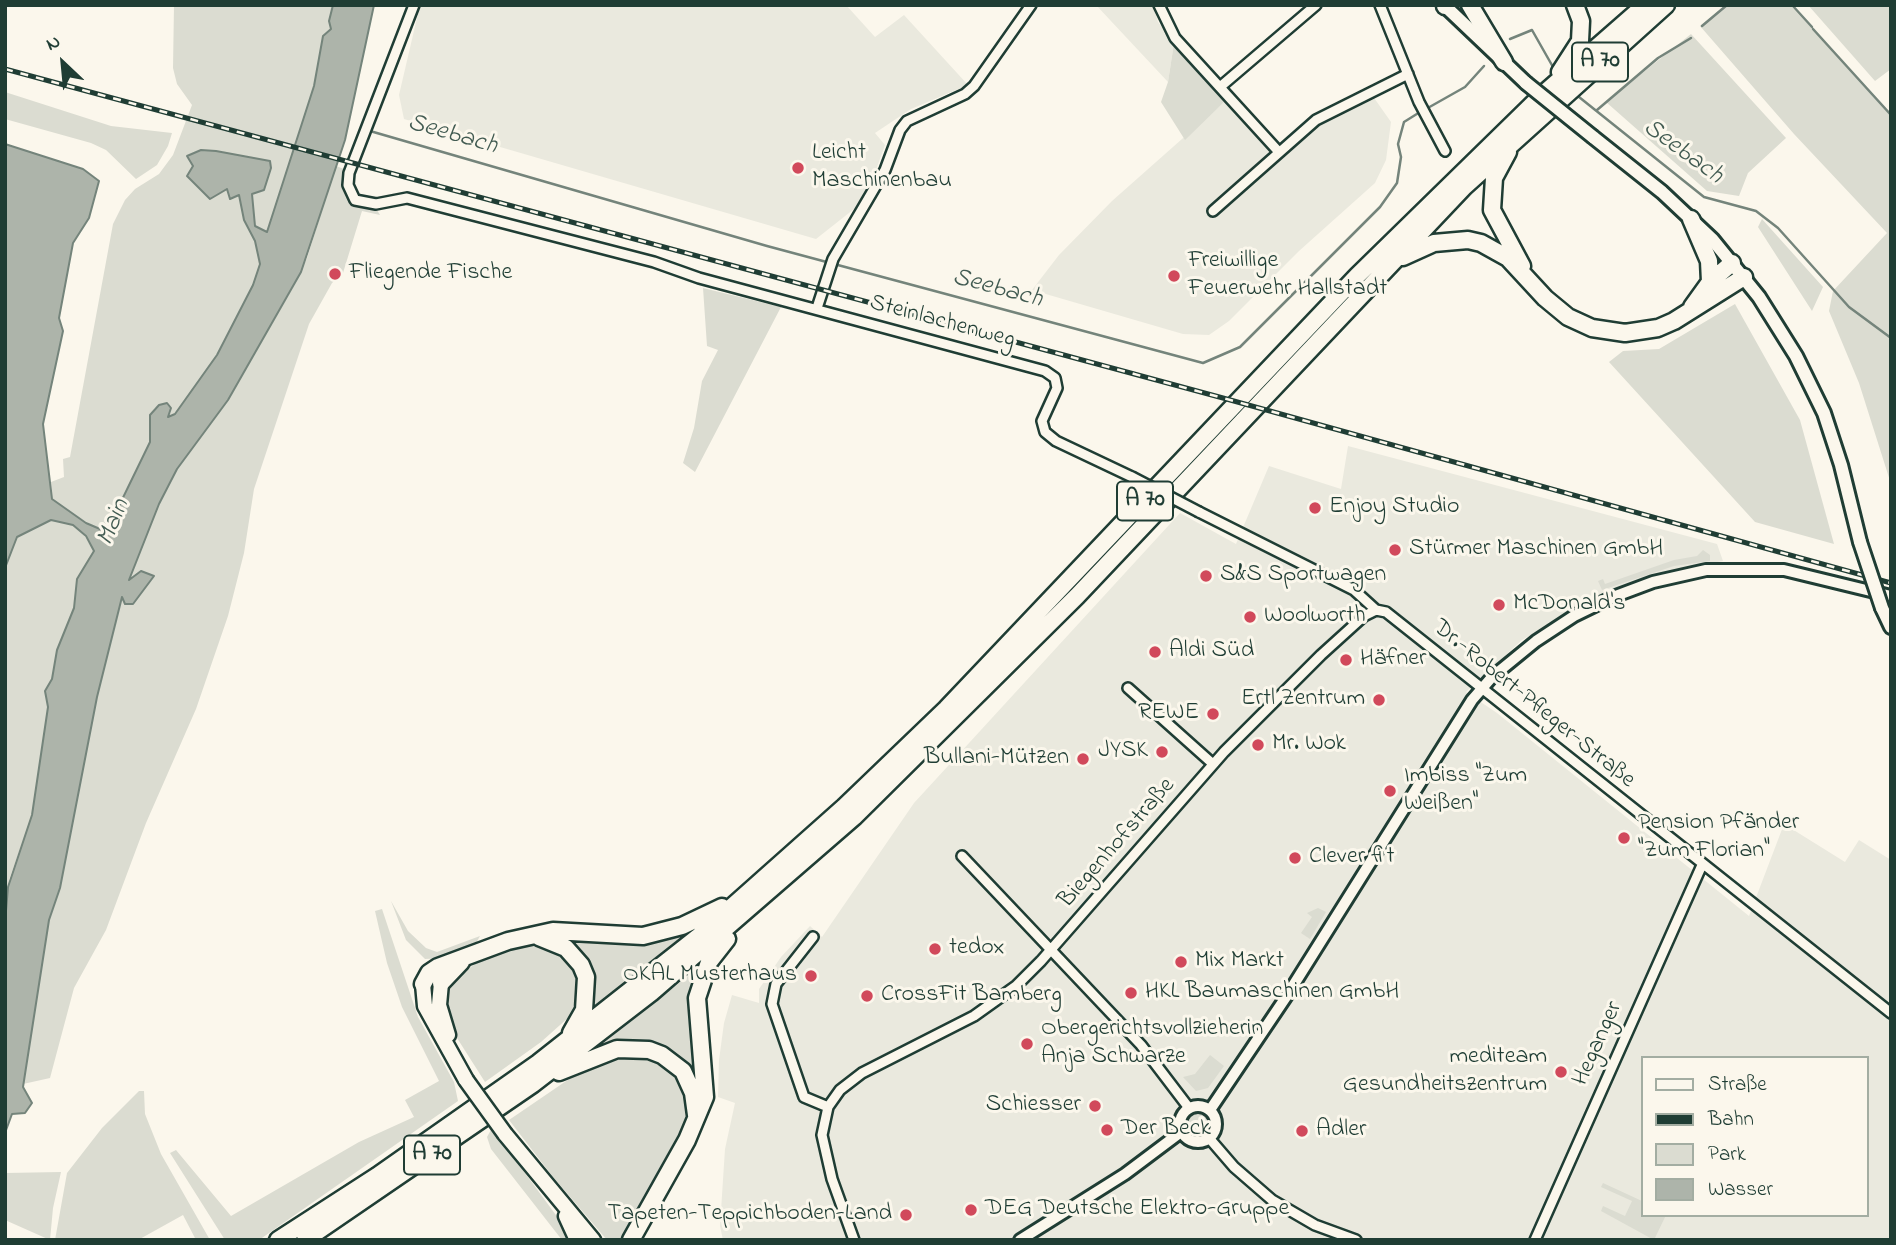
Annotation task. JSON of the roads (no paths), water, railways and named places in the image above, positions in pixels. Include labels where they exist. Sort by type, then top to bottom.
[{"type":"highway","points":[[1470,5],[1504,62]]},
{"type":"highway","points":[[1541,96],[1580,41],[1581,21],[1574,5]]},
{"type":"highway","name":"A 70","points":[[304,1240],[533,1084],[651,993],[760,892],[946,709],[1357,276],[1541,96],[1657,7]]},
{"type":"highway","name":"A 70","points":[[278,1240],[461,1118],[564,1043],[854,817],[977,698],[1389,265],[1519,136],[1657,7]]},
{"type":"highway","points":[[1519,136],[1494,178],[1492,210],[1528,278]]},
{"type":"highway","points":[[1691,219],[1709,261],[1710,282]]},
{"type":"highway","points":[[1389,265],[1434,243],[1468,240],[1498,251],[1528,278],[1557,310],[1592,328],[1640,332],[1658,328],[1687,313],[1744,277]]},
{"type":"highway","points":[[1687,313],[1710,282],[1732,263]]},
{"type":"highway","points":[[423,984],[429,973],[438,967],[530,936],[553,931],[622,937],[662,933],[760,892]]},
{"type":"highway","points":[[631,1240],[696,1121],[705,1097],[706,1081],[696,1012],[702,976],[760,892]]},
{"type":"highway","points":[[530,936],[555,941],[566,947],[586,977],[584,1010],[564,1043]]},
{"type":"highway","points":[[442,983],[466,958]]},
{"type":"highway","points":[[533,1084],[617,1049],[649,1050],[671,1061],[683,1071],[693,1093],[696,1121]]},
{"type":"main road","points":[[1445,5],[1526,83],[1691,219],[1744,277],[1796,356],[1824,413],[1841,465],[1860,542],[1891,627]]},
{"type":"main road","points":[[442,983],[439,998],[443,1024],[469,1079]]},
{"type":"main road","points":[[423,984],[425,1006],[469,1079],[507,1132],[593,1240]]},
{"type":"main road","points":[[548,1185],[577,1240]]},
{"type":"street","points":[[1159,5],[1175,38],[1278,150]]},
{"type":"street","points":[[1220,87],[1315,5]]},
{"type":"street","points":[[1380,5],[1423,110],[1445,151]]},
{"type":"street","points":[[817,309],[834,259],[885,170],[896,138],[906,121],[965,94],[981,78],[1029,6]]},
{"type":"street","name":"Steinlachenweg","points":[[413,8],[349,173],[348,186],[355,200],[376,204],[407,198],[1037,368],[1055,378]]},
{"type":"street","points":[[1213,211],[1278,150],[1316,120],[1408,74]]},
{"type":"street","name":"Dr.-Robert-Pfleger-Straße","points":[[1055,378],[1056,393],[1042,421],[1045,432],[1056,441],[1354,590],[1376,610],[1386,612],[1483,688],[1891,1013]]},
{"type":"street","points":[[1210,1110],[1286,997],[1440,747],[1483,688],[1525,649],[1581,612],[1633,589],[1693,572],[1756,568],[1784,570],[1891,596]]},
{"type":"street","name":"Biegenhofstraße","points":[[828,1107],[840,1090],[862,1073],[988,1007],[1016,986],[1052,949],[1213,764],[1321,655],[1364,616],[1376,610]]},
{"type":"street","points":[[1128,688],[1213,764]]},
{"type":"street","points":[[962,856],[1148,1054],[1189,1108]]},
{"type":"street","name":"Heganger","points":[[1535,1240],[1702,865]]},
{"type":"street","points":[[813,937],[776,984],[772,1004],[804,1097],[828,1107],[822,1125],[824,1150],[854,1240]]},
{"type":"street","points":[[1200,1106],[1210,1110],[1216,1122],[1209,1138],[1192,1141],[1181,1132],[1180,1118],[1189,1108],[1200,1106]]},
{"type":"street","points":[[1020,1240],[1125,1174],[1181,1132]]},
{"type":"street","points":[[1209,1138],[1234,1167],[1272,1200],[1315,1225],[1356,1240]]},
{"type":"water","name":"Main","points":[[333,5],[374,5],[345,140],[301,272],[228,400],[177,469],[159,504],[129,580],[141,571],[154,576],[133,604],[125,604],[122,597],[97,697],[60,888],[49,920],[23,1087],[32,1103],[25,1113],[12,1114],[5,1133],[5,923],[8,887],[32,815],[48,707],[45,691],[52,679],[57,650],[74,608],[77,579],[94,551],[86,536],[73,525],[51,520],[17,537],[5,568],[5,144],[83,169],[99,181],[89,218],[73,243],[59,318],[63,331],[43,424],[52,499],[86,523],[100,529],[116,512],[150,442],[150,415],[159,405],[167,403],[171,408],[168,417],[175,414],[217,355],[253,285],[260,264],[255,241],[244,220],[239,195],[230,199],[227,189],[210,199],[187,176],[193,166],[187,156],[201,150],[270,161],[271,168],[264,190],[252,194],[255,226],[267,232],[314,86],[323,36],[331,29],[329,21]]},
{"type":"waterway","points":[[1702,26],[1727,5]]},
{"type":"waterway","points":[[1792,5],[1812,27]]},
{"type":"waterway","points":[[1813,29],[1891,115]]},
{"type":"waterway","name":"Seebach","points":[[1510,39],[1532,30],[1553,67]]},
{"type":"waterway","points":[[1597,110],[1658,58],[1691,38]]},
{"type":"waterway","name":"Seebach","points":[[1426,109],[1465,87],[1484,66]]},
{"type":"waterway","name":"Seebach","points":[[1579,97],[1704,197],[1756,211],[1778,228],[1849,307],[1891,338]]},
{"type":"waterway","name":"Seebach","points":[[370,131],[767,246],[1203,363],[1240,347],[1380,207],[1397,183],[1401,157],[1398,144],[1404,122],[1420,112]]},
{"type":"railway","points":[[5,69],[1223,398],[1891,583]]},
{"type":"place","name":"Leicht Maschinenbau","points":[[798,168]]},
{"type":"place","name":"Fliegende Fische","points":[[335,274]]},
{"type":"place","name":"Freiwillige Feuerwehr Hallstadt","points":[[1174,276]]},
{"type":"place","name":"Enjoy Studio","points":[[1315,508]]},
{"type":"place","name":"Stürmer Maschinen GmbH","points":[[1395,550]]},
{"type":"place","name":"S&S Sportwagen","points":[[1206,576]]},
{"type":"place","name":"McDonald's","points":[[1499,605]]},
{"type":"place","name":"Woolworth","points":[[1250,617]]},
{"type":"place","name":"Aldi Süd","points":[[1155,652]]},
{"type":"place","name":"Häfner","points":[[1346,660]]},
{"type":"place","name":"Ertl Zentrum","points":[[1379,700]]},
{"type":"place","name":"REWE","points":[[1213,714]]},
{"type":"place","name":"Mr. Wok","points":[[1258,745]]},
{"type":"place","name":"JYSK","points":[[1162,752]]},
{"type":"place","name":"Bullani-Mützen","points":[[1083,759]]},
{"type":"place","name":"Imbiss \"Zum Weißen\"","points":[[1390,791]]},
{"type":"place","name":"Pension Pfänder \"Zum Florian\"","points":[[1624,838]]},
{"type":"place","name":"Clever fit","points":[[1295,858]]},
{"type":"place","name":"tedox","points":[[935,949]]},
{"type":"place","name":"Mix Markt","points":[[1181,962]]},
{"type":"place","name":"OKAL Musterhaus","points":[[811,976]]},
{"type":"place","name":"HKL Baumaschinen GmbH","points":[[1131,993]]},
{"type":"place","name":"CrossFit Bamberg","points":[[867,996]]},
{"type":"place","name":"Obergerichtsvollzieherin Anja Schwarze","points":[[1027,1044]]},
{"type":"place","name":"mediteam Gesundheitszentrum","points":[[1561,1072]]},
{"type":"place","name":"Schiesser","points":[[1095,1106]]},
{"type":"place","name":"Der Beck","points":[[1107,1130]]},
{"type":"place","name":"Adler","points":[[1302,1131]]},
{"type":"place","name":"DEG Deutsche Elektro-Gruppe","points":[[971,1210]]},
{"type":"place","name":"Tapeten-Teppichboden-Land","points":[[906,1215]]}]
